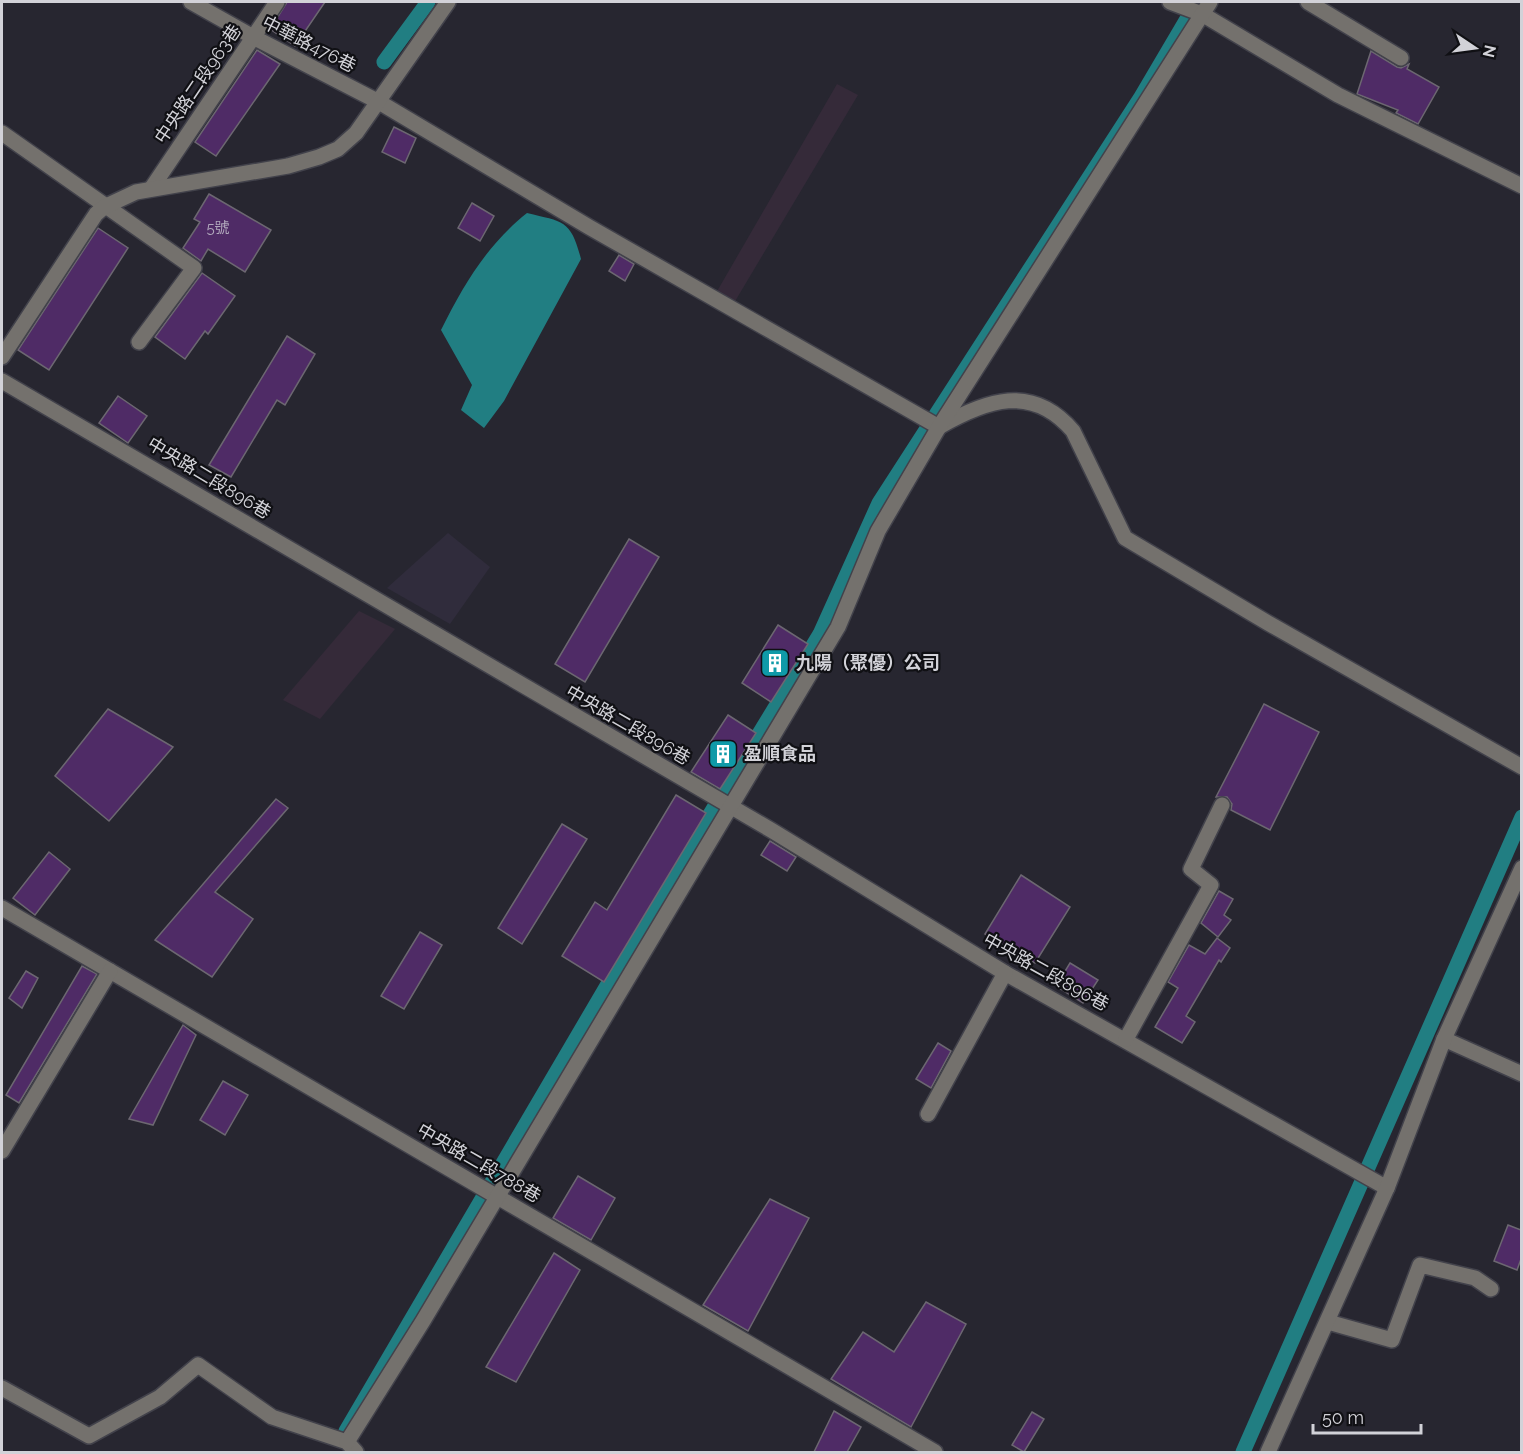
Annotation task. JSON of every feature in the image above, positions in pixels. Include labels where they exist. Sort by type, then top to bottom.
[{"type":"street","name":"中華路476巷","points":[[191,2],[379,102],[589,227],[939,427]]},
{"type":"street","name":"中央路二段963巷","points":[[151,189],[277,2]]},
{"type":"street","points":[[2,357],[96,214],[104,207],[136,192],[288,166],[338,149],[356,133],[448,2]]},
{"type":"street","points":[[1170,2],[1206,8],[1338,95],[1521,186]]},
{"type":"street","points":[[1308,2],[1401,58]]},
{"type":"street","points":[[2,1388],[89,1436],[160,1398],[198,1365],[272,1417],[352,1447],[496,1196],[838,627],[878,531],[939,427],[1206,8]]},
{"type":"street","points":[[2,133],[104,207],[194,268],[140,342]]},
{"type":"street","name":"中央路二段896巷","points":[[2,381],[731,807],[1005,973],[1126,1039],[1387,1188]]},
{"type":"street","points":[[939,427],[987,403],[1022,401],[1044,406],[1062,418],[1073,430],[1125,537],[1268,623],[1521,767]]},
{"type":"street","points":[[1126,1039],[1211,885],[1191,869],[1222,805]]},
{"type":"street","points":[[1268,1452],[1387,1188],[1444,1039],[1521,868]]},
{"type":"street","name":"中央路二段788巷","points":[[2,908],[496,1196],[916,1448],[935,1452]]},
{"type":"street","points":[[2,1151],[110,971]]},
{"type":"street","points":[[928,1114],[1005,973]]},
{"type":"street","points":[[1444,1039],[1521,1074]]},
{"type":"street","points":[[1328,1322],[1392,1340],[1420,1265],[1475,1278],[1491,1289]]},
{"type":"shaded area","points":[[837,84],[858,95],[734,303],[716,293]]},
{"type":"shaded area","points":[[448,533],[490,567],[450,624],[387,588]]},
{"type":"shaded area","points":[[359,611],[395,629],[320,719],[283,700]]},
{"type":"water","points":[[527,213],[550,218],[564,225],[574,237],[581,259],[504,401],[484,428],[461,410],[472,385],[441,330],[488,252]]},
{"type":"building","points":[[287,2],[325,2],[295,46],[270,29]]},
{"type":"building","points":[[257,50],[280,64],[216,156],[195,142]]},
{"type":"building","points":[[1371,51],[1397,67],[1401,68],[1409,64],[1407,69],[1439,87],[1418,124],[1396,113],[1398,110],[1357,94]]},
{"type":"building","points":[[394,127],[416,138],[405,163],[382,152]]},
{"type":"building","points":[[209,194],[271,230],[245,272],[208,249],[201,261],[183,248],[200,222],[194,219]]},
{"type":"building","points":[[472,203],[494,216],[480,241],[458,228]]},
{"type":"building","points":[[98,228],[128,248],[49,370],[18,350]]},
{"type":"building","points":[[619,255],[634,264],[625,281],[609,271]]},
{"type":"building","points":[[202,273],[235,296],[208,334],[205,331],[185,359],[155,337]]},
{"type":"building","points":[[287,336],[315,354],[285,405],[277,400],[231,477],[209,465]]},
{"type":"building","points":[[118,396],[147,416],[128,443],[99,423]]},
{"type":"building","points":[[629,539],[659,557],[585,682],[555,664]]},
{"type":"building","name":"九陽（聚優）公司","points":[[778,625],[808,644],[771,702],[742,683]]},
{"type":"building","points":[[1264,704],[1319,732],[1270,830],[1231,810],[1232,804],[1227,797],[1216,797]]},
{"type":"building","points":[[108,709],[173,747],[109,821],[55,776]]},
{"type":"building","name":"盈順食品","points":[[728,715],[756,733],[720,789],[691,772]]},
{"type":"building","points":[[676,795],[706,813],[604,982],[562,956],[595,902],[607,910]]},
{"type":"building","points":[[276,799],[288,808],[215,892],[253,919],[212,977],[155,940]]},
{"type":"building","points":[[562,824],[587,839],[522,944],[498,928]]},
{"type":"building","points":[[770,841],[796,857],[787,871],[761,855]]},
{"type":"building","points":[[49,852],[70,869],[35,915],[13,898]]},
{"type":"building","points":[[1021,875],[1070,907],[1035,963],[985,934]]},
{"type":"building","points":[[1219,891],[1233,899],[1224,915],[1231,920],[1218,937],[1201,923]]},
{"type":"building","points":[[420,932],[442,945],[404,1009],[381,996]]},
{"type":"building","points":[[1217,938],[1230,948],[1221,962],[1219,960],[1186,1016],[1195,1022],[1182,1043],[1155,1027],[1178,988],[1168,982],[1189,945],[1205,954]]},
{"type":"building","points":[[1070,963],[1098,980],[1083,1003],[1056,986]]},
{"type":"building","points":[[82,966],[97,974],[19,1103],[6,1095]]},
{"type":"building","points":[[26,971],[38,978],[22,1008],[9,998]]},
{"type":"building","points":[[183,1025],[196,1035],[153,1125],[129,1119]]},
{"type":"building","points":[[938,1043],[951,1051],[931,1088],[916,1079]]},
{"type":"building","points":[[223,1081],[248,1095],[225,1135],[200,1120]]},
{"type":"building","points":[[578,1176],[615,1198],[591,1240],[553,1218]]},
{"type":"building","points":[[770,1199],[809,1218],[748,1331],[703,1305]]},
{"type":"building","points":[[1508,1225],[1521,1230],[1521,1259],[1517,1270],[1494,1261]]},
{"type":"building","points":[[554,1253],[580,1270],[516,1382],[486,1367]]},
{"type":"building","points":[[926,1302],[966,1324],[911,1427],[831,1379],[863,1332],[894,1352]]},
{"type":"building","points":[[834,1411],[861,1427],[847,1452],[814,1452]]},
{"type":"building","points":[[1032,1412],[1044,1419],[1024,1452],[1012,1445]]},
{"type":"waterway","points":[[384,62],[428,2]]},
{"type":"waterway","points":[[346,1431],[645,921],[820,634],[879,503],[1141,97],[1197,2]]},
{"type":"waterway","points":[[1243,1452],[1522,817]]},
{"type":"place","name":"九陽（聚優）公司","points":[[775,663]]},
{"type":"place","name":"盈順食品","points":[[723,754]]}]
